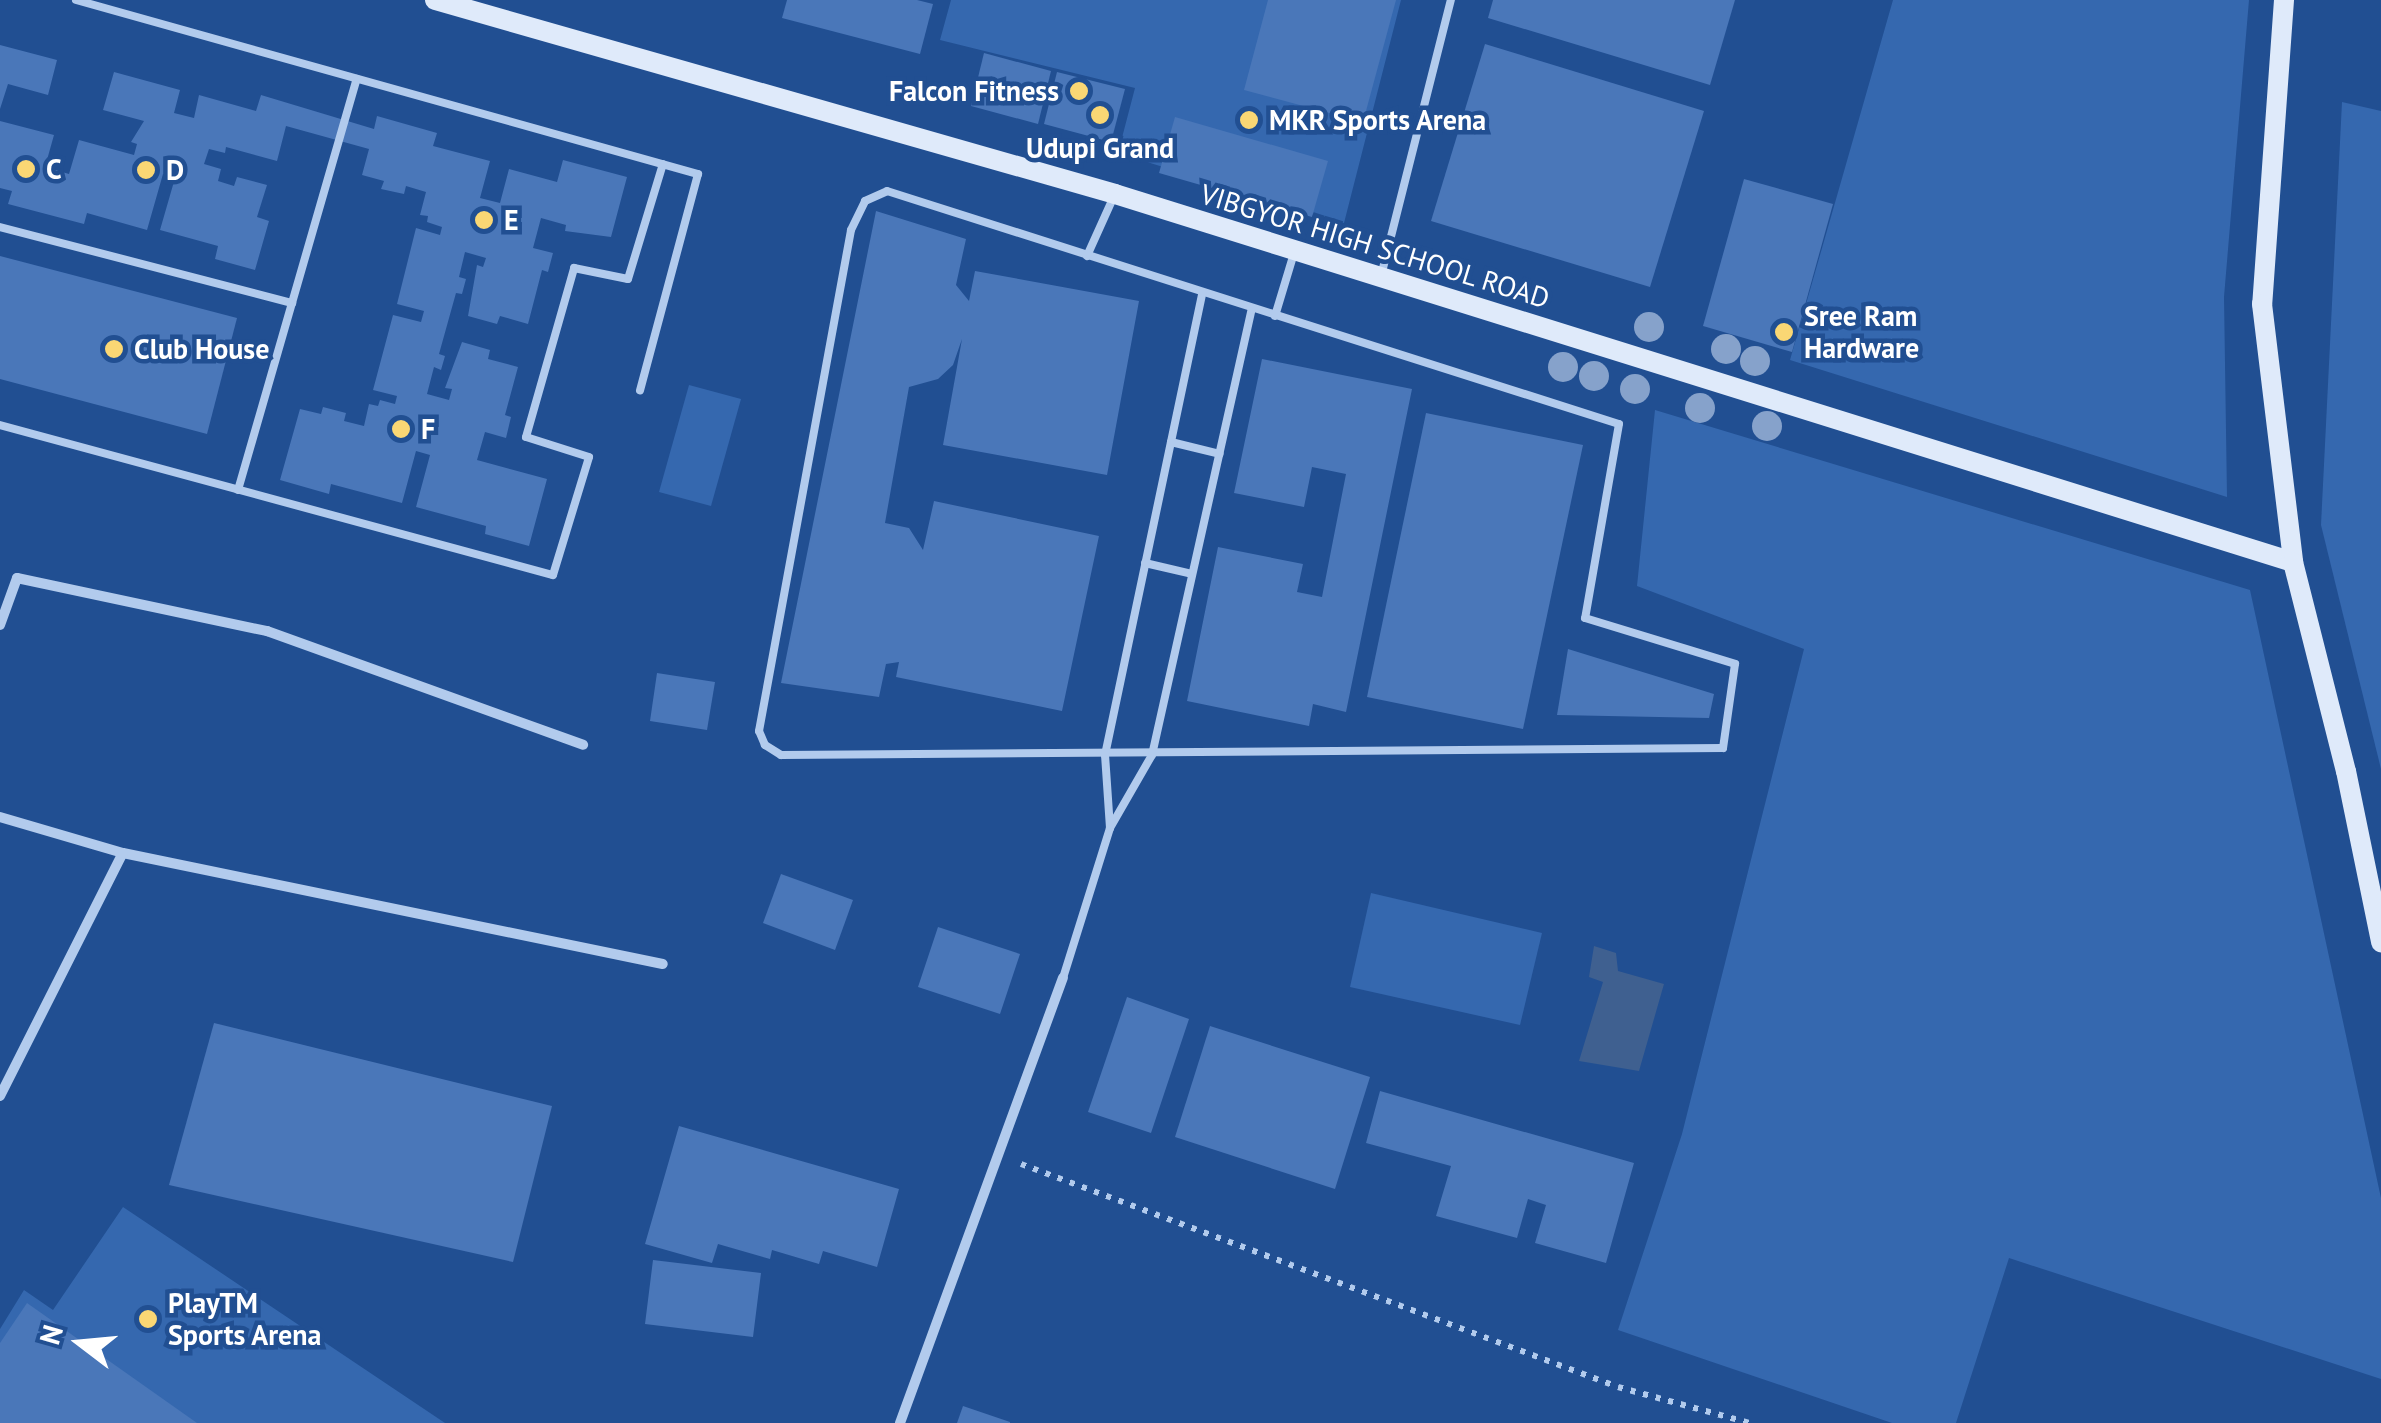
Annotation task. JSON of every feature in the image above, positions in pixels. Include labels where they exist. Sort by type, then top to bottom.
[{"type":"street","name":"VIBGYOR HIGH SCHOOL ROAD","points":[[435,0],[1115,194],[2294,562]]},
{"type":"street","points":[[2284,0],[2262,304],[2294,562],[2346,771],[2381,942]]},
{"type":"street","points":[[0,625],[16,578],[268,631],[583,745]]},
{"type":"street","points":[[0,817],[123,853],[663,964]]},
{"type":"street","points":[[0,1096],[123,853]]},
{"type":"street","points":[[900,1423],[1063,978]]},
{"type":"lane","points":[[76,0],[698,174],[640,390]]},
{"type":"lane","points":[[1380,276],[1452,0]]},
{"type":"lane","points":[[238,490],[357,79]]},
{"type":"lane","points":[[0,425],[553,575],[588,457],[526,437],[574,268],[628,279],[663,164]]},
{"type":"lane","points":[[886,191],[1087,256],[1619,424],[1585,618],[1735,664],[1723,748],[781,754],[765,746],[759,731],[850,230],[865,201],[886,191]]},
{"type":"lane","points":[[1087,256],[1115,194]]},
{"type":"lane","points":[[0,227],[292,303]]},
{"type":"lane","points":[[1275,316],[1294,251]]},
{"type":"lane","points":[[1110,828],[1105,754],[1202,293]]},
{"type":"lane","points":[[1063,978],[1110,828],[1152,754],[1252,309]]},
{"type":"lane","points":[[1171,442],[1220,454]]},
{"type":"lane","points":[[1145,563],[1192,574]]},
{"type":"path","points":[[996,1155],[1618,1386],[1750,1423]]},
{"type":"shaded area","name":"MKR Sports Arena","points":[[951,0],[1401,0],[1344,223],[1118,153],[1135,88],[940,40]]},
{"type":"shaded area","points":[[1893,0],[2249,0],[2224,297],[2227,497],[1790,360]]},
{"type":"shaded area","points":[[2342,102],[2381,111],[2381,769],[2321,525]]},
{"type":"shaded area","points":[[689,385],[741,399],[711,506],[659,492]]},
{"type":"shaded area","points":[[1655,410],[2250,590],[2381,1198],[2381,1379],[2009,1258],[1956,1423],[1892,1423],[1618,1330],[1682,1134],[1804,649],[1637,586]]},
{"type":"shaded area","points":[[1371,893],[1542,933],[1520,1025],[1350,987]]},
{"type":"shaded area","points":[[1594,946],[1616,953],[1618,971],[1664,984],[1639,1071],[1579,1061],[1603,982],[1589,977]]},
{"type":"shaded area","name":"PlayTM Sports Arena","points":[[123,1207],[445,1423],[0,1423],[0,1329],[24,1290],[53,1310]]},
{"type":"building","points":[[787,0],[917,0],[933,4],[920,54],[782,18]]},
{"type":"building","points":[[1268,0],[1396,0],[1363,122],[1244,90]]},
{"type":"building","points":[[1493,0],[1735,0],[1710,85],[1488,18]]},
{"type":"building","points":[[1485,44],[1704,111],[1650,287],[1431,221]]},
{"type":"building","name":"C","points":[[0,45],[57,60],[48,95],[8,84],[0,109]]},
{"type":"building","points":[[984,53],[1051,71],[1038,124],[971,106]]},
{"type":"building","points":[[114,72],[180,90],[174,113],[194,118],[199,95],[256,111],[261,95],[374,129],[377,116],[437,133],[433,146],[490,161],[480,198],[500,203],[509,169],[557,182],[563,160],[627,177],[611,237],[565,231],[566,225],[541,218],[533,248],[553,253],[548,272],[542,270],[528,324],[500,316],[497,324],[468,316],[477,265],[483,267],[486,258],[465,252],[459,277],[466,279],[462,294],[456,293],[439,354],[445,356],[441,370],[434,367],[427,394],[449,400],[452,389],[445,388],[462,342],[490,350],[488,359],[518,367],[505,415],[511,417],[506,438],[485,432],[477,460],[547,479],[529,546],[485,534],[486,526],[416,507],[430,455],[416,451],[402,503],[331,484],[329,494],[280,480],[300,409],[321,414],[323,407],[346,413],[344,421],[364,426],[369,404],[378,406],[380,400],[395,404],[397,396],[373,390],[393,315],[421,322],[424,311],[397,304],[416,228],[440,235],[442,227],[420,215],[426,192],[406,186],[404,194],[381,189],[384,181],[362,175],[369,149],[286,126],[277,161],[226,147],[225,153],[209,149],[204,164],[221,169],[218,181],[234,186],[237,177],[267,185],[257,217],[269,221],[255,270],[215,259],[218,246],[160,230],[175,178],[163,174],[147,230],[87,213],[84,224],[8,204],[12,191],[0,188],[0,121],[54,135],[45,167],[69,174],[79,140],[134,155],[137,144],[131,142],[144,121],[103,110]]},
{"type":"building","points":[[1057,72],[1125,89],[1111,142],[1044,124]]},
{"type":"building","points":[[1175,117],[1328,161],[1312,217],[1159,173]]},
{"type":"building","points":[[1744,179],[1833,204],[1792,352],[1703,326]]},
{"type":"building","points":[[876,211],[966,239],[956,285],[969,301],[975,271],[1139,301],[1107,475],[943,445],[962,339],[953,365],[938,379],[909,387],[885,523],[909,528],[923,550],[934,501],[1099,536],[1062,711],[896,677],[899,662],[886,664],[879,697],[781,683]]},
{"type":"building","name":"Club House","points":[[0,256],[237,318],[207,434],[0,379]]},
{"type":"building","points":[[1262,359],[1412,389],[1346,712],[1313,704],[1309,726],[1187,701],[1218,547],[1303,564],[1297,592],[1322,597],[1346,474],[1312,467],[1304,507],[1234,493]]},
{"type":"building","points":[[1426,413],[1583,445],[1523,729],[1367,697]]},
{"type":"building","points":[[1568,649],[1714,694],[1709,718],[1557,715]]},
{"type":"building","points":[[657,673],[715,682],[707,730],[650,721]]},
{"type":"building","points":[[781,874],[853,900],[835,950],[763,923]]},
{"type":"building","points":[[938,927],[1020,954],[1000,1014],[918,987]]},
{"type":"building","points":[[1127,997],[1189,1019],[1151,1133],[1088,1112]]},
{"type":"building","points":[[214,1023],[552,1106],[513,1262],[169,1185]]},
{"type":"building","points":[[1210,1026],[1370,1077],[1335,1189],[1175,1137]]},
{"type":"building","points":[[1380,1091],[1634,1163],[1606,1263],[1535,1243],[1546,1205],[1528,1199],[1517,1238],[1436,1216],[1451,1166],[1366,1143]]},
{"type":"building","points":[[679,1126],[899,1189],[877,1267],[823,1251],[819,1264],[772,1250],[770,1259],[718,1244],[712,1263],[645,1244]]},
{"type":"building","points":[[653,1260],[761,1273],[753,1337],[645,1324]]},
{"type":"building","points":[[27,1303],[197,1423],[0,1423],[0,1343]]},
{"type":"building","points":[[963,1406],[1010,1422],[1010,1423],[957,1423]]},
{"type":"place","name":"Falcon Fitness","points":[[1079,91]]},
{"type":"place","name":"Udupi Grand","points":[[1100,115]]},
{"type":"place","name":"MKR Sports Arena","points":[[1249,120]]},
{"type":"place","name":"C","points":[[26,169]]},
{"type":"place","name":"D","points":[[146,170]]},
{"type":"place","name":"E","points":[[484,220]]},
{"type":"place","name":"Sree Ram Hardware","points":[[1784,332]]},
{"type":"place","name":"Club House","points":[[114,349]]},
{"type":"place","name":"F","points":[[401,429]]},
{"type":"place","name":"PlayTM Sports Arena","points":[[148,1319]]}]
